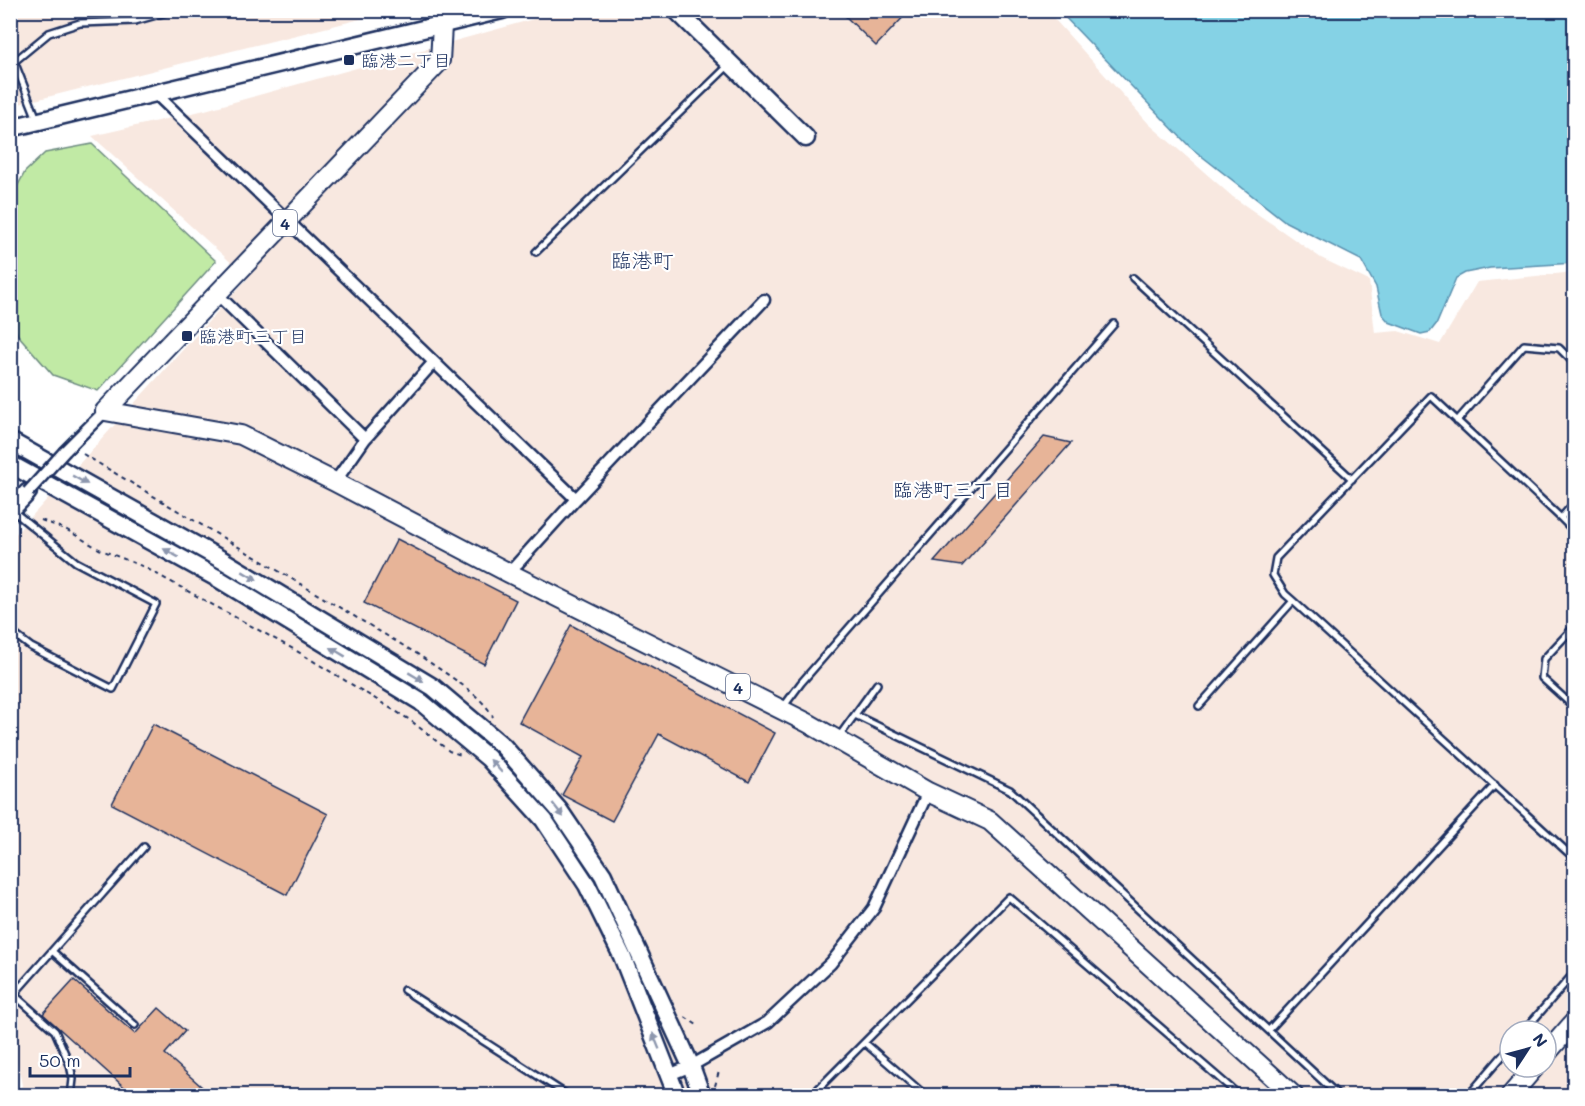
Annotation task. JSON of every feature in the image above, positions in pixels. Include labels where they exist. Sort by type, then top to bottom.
[{"type":"main road","name":"4","points":[[105,411],[441,61],[442,25]]},
{"type":"main road","name":"4","points":[[105,411],[241,435],[781,709],[928,792],[990,821],[1294,1095]]},
{"type":"main road","points":[[1558,1041],[1575,1022]]},
{"type":"main road","points":[[1510,1095],[1524,1079]]},
{"type":"street","points":[[10,128],[502,10]]},
{"type":"street","points":[[676,10],[806,138]]},
{"type":"street","points":[[155,93],[576,499]]},
{"type":"street","points":[[217,294],[365,439]]},
{"type":"street","points":[[509,573],[764,300]]},
{"type":"street","points":[[335,482],[365,439],[433,363]]},
{"type":"street","points":[[11,510],[105,411]]},
{"type":"street","points":[[10,441],[224,561],[433,687],[503,746],[559,810],[603,875],[691,1065],[708,1094]]},
{"type":"street","points":[[10,464],[217,578],[421,702],[488,758],[544,820],[587,885],[622,956],[677,1095]]},
{"type":"street","points":[[669,1075],[768,1022],[831,963],[874,908],[928,792]]},
{"type":"lane","points":[[15,61],[49,33],[80,22],[135,21],[174,10]]},
{"type":"lane","points":[[10,51],[38,121]]},
{"type":"lane","points":[[536,252],[730,64]]},
{"type":"lane","points":[[1133,278],[1352,478]]},
{"type":"lane","points":[[781,709],[801,683],[1113,324]]},
{"type":"lane","points":[[1457,421],[1524,345],[1559,348],[1575,363]]},
{"type":"lane","points":[[1575,531],[1431,396],[1276,558],[1274,575],[1285,594],[1575,858]]},
{"type":"lane","points":[[1561,518],[1575,503]]},
{"type":"lane","points":[[10,631],[31,646],[113,689],[156,604],[76,562],[11,510]]},
{"type":"lane","points":[[1199,706],[1293,601]]},
{"type":"lane","points":[[1575,627],[1544,659],[1542,678],[1575,707]]},
{"type":"lane","points":[[837,740],[877,684]]},
{"type":"lane","points":[[855,715],[1010,790],[1340,1095]]},
{"type":"lane","points":[[1269,1030],[1495,785]]},
{"type":"lane","points":[[71,1095],[73,1079],[70,1065],[55,1031],[12,992],[52,951],[144,847]]},
{"type":"lane","points":[[812,1095],[1009,897],[1240,1095]]},
{"type":"lane","points":[[52,951],[135,1025]]},
{"type":"lane","points":[[1535,1019],[1575,973]]},
{"type":"lane","points":[[404,990],[569,1095]]},
{"type":"lane","points":[[865,1043],[926,1095]]},
{"type":"lane","points":[[1468,1095],[1498,1061]]},
{"type":"path","points":[[38,519],[67,530],[99,549],[174,582],[358,686],[410,720],[449,751],[470,758]]},
{"type":"path","points":[[708,1094],[718,1071]]},
{"type":"shaded area","points":[[11,10],[393,11],[11,106]]},
{"type":"shaded area","points":[[656,10],[1047,11],[1149,124],[1233,197],[1321,258],[1369,281],[1375,333],[1398,331],[1440,344],[1477,282],[1574,272],[1574,1095],[24,1096],[18,1064],[11,1057],[11,539],[248,278],[92,136],[205,110],[559,12]]},
{"type":"green space","points":[[92,144],[216,261],[98,391],[53,375],[18,335],[10,318],[11,198],[25,172],[45,153]]},
{"type":"water","points":[[1059,11],[1574,11],[1574,263],[1490,268],[1465,273],[1456,278],[1437,323],[1430,332],[1421,334],[1389,322],[1382,314],[1376,287],[1361,260],[1286,222],[1190,147]]},
{"type":"building","points":[[839,10],[910,10],[876,46]]},
{"type":"building","points":[[1044,437],[1071,443],[962,566],[934,562]]},
{"type":"building","points":[[397,539],[516,600],[484,664],[364,603]]},
{"type":"building","points":[[571,625],[775,733],[749,782],[659,734],[612,821],[562,795],[583,757],[519,722]]},
{"type":"building","points":[[153,724],[328,814],[287,895],[112,804]]},
{"type":"building","points":[[74,980],[135,1034],[159,1008],[185,1031],[165,1054],[211,1095],[133,1095],[43,1014]]},
{"type":"place","name":"臨港二丁目","points":[[349,60]]},
{"type":"place","name":"臨港町三丁目","points":[[187,336]]},
{"type":"district","name":"臨港町","points":[[642,259]]},
{"type":"district","name":"臨港町三丁目","points":[[953,489]]}]
